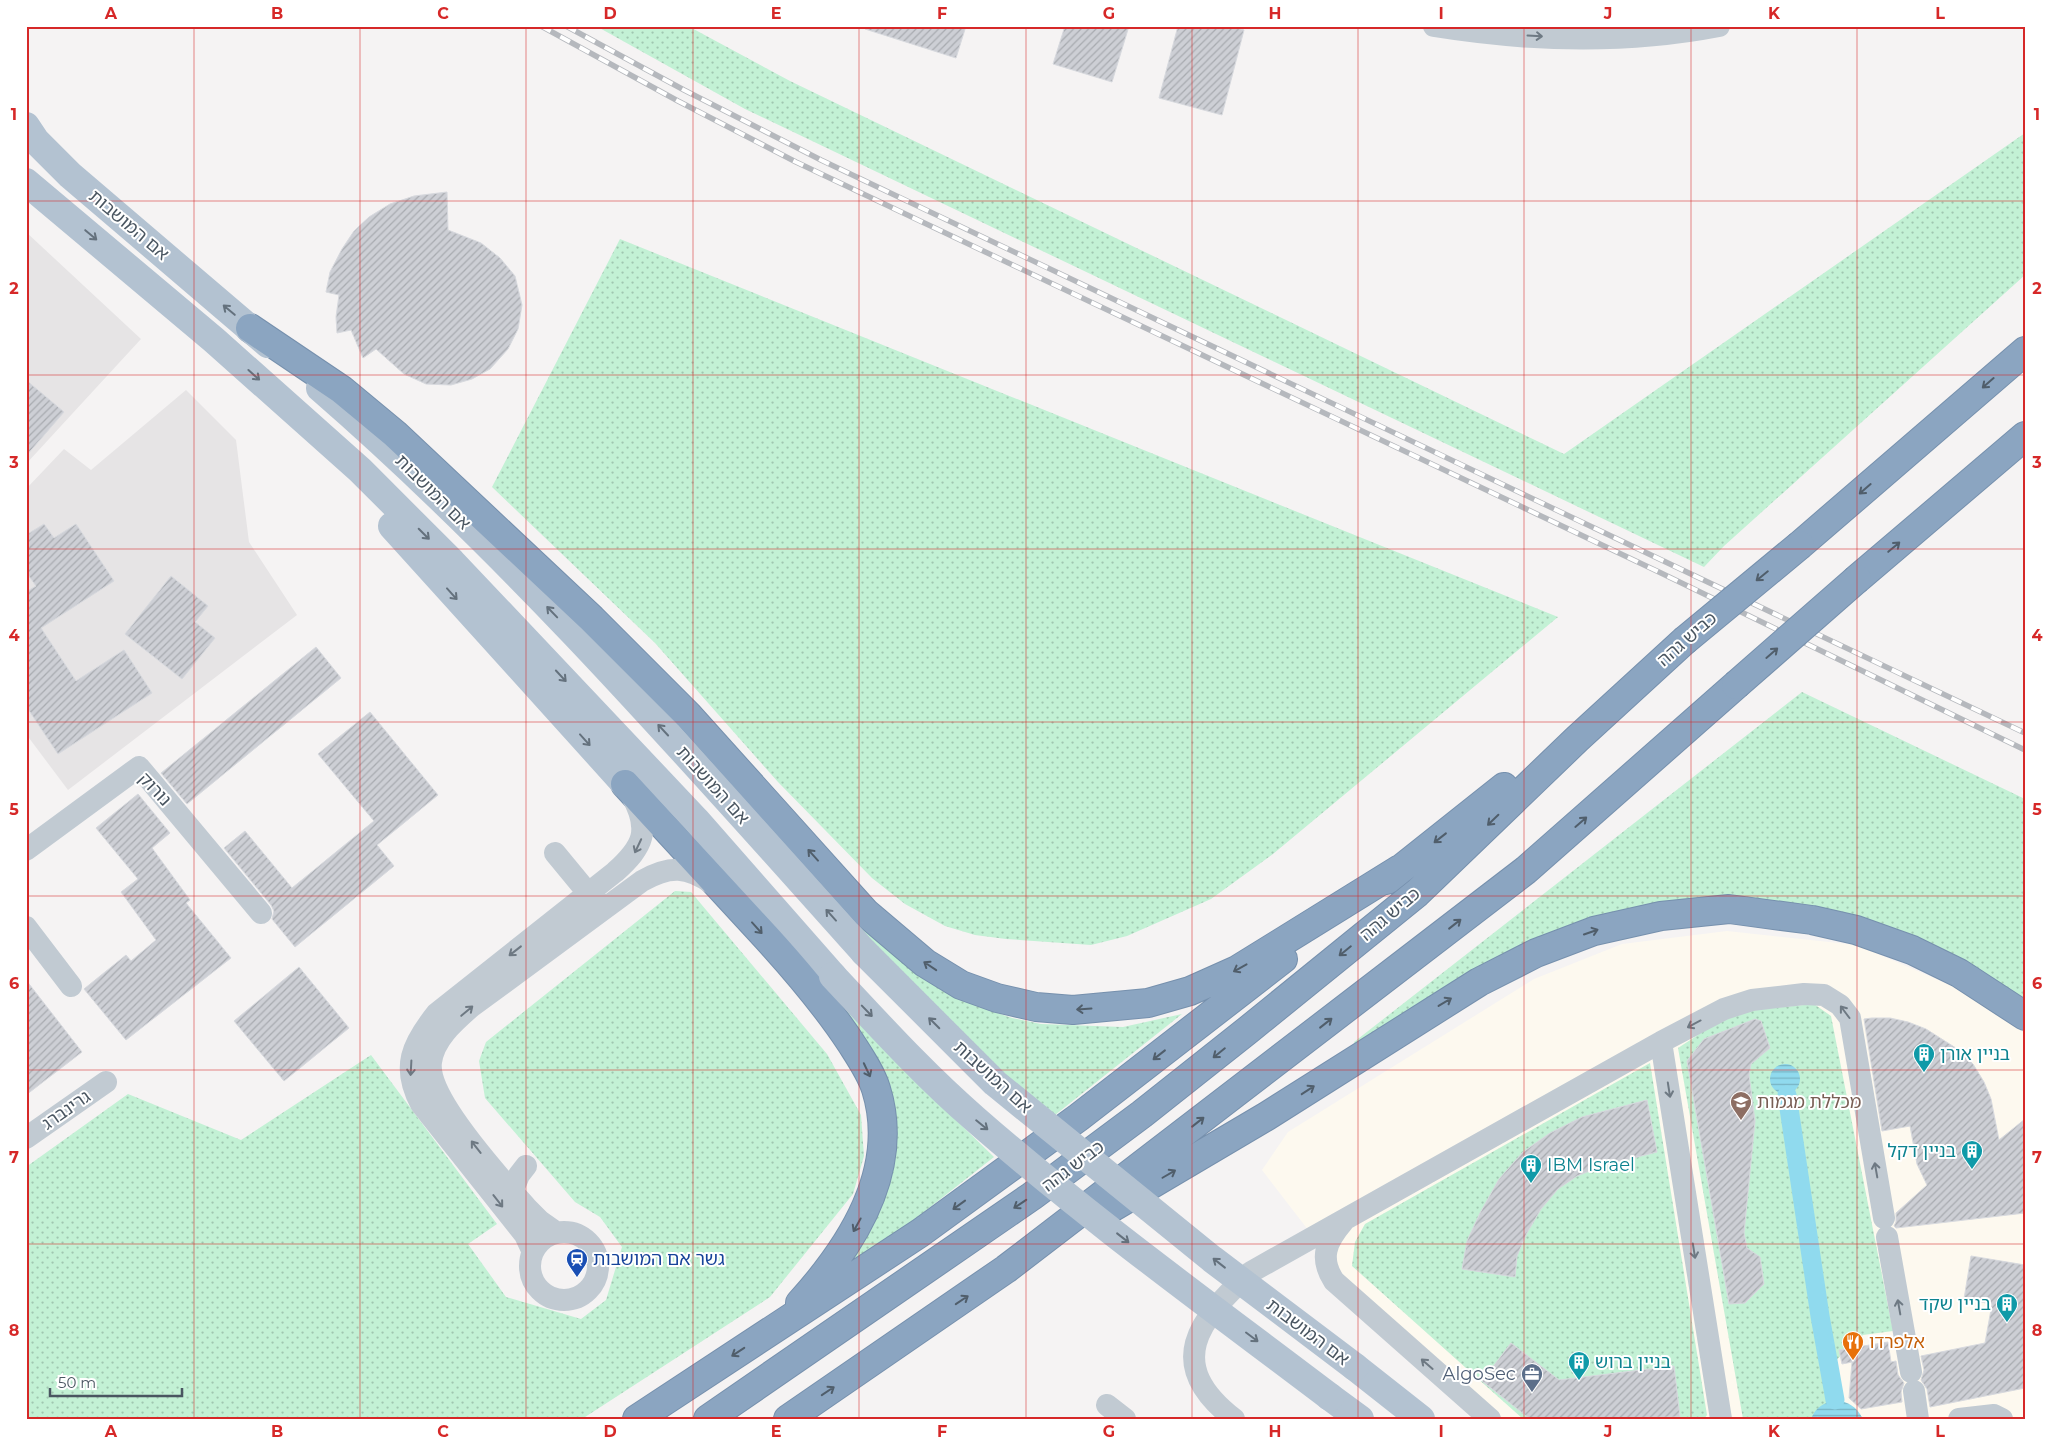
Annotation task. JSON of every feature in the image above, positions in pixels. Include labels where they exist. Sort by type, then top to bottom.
[{"type":"highway","points":[[250,328],[342,390],[395,434],[592,619],[688,715],[866,913],[926,963],[961,985],[997,998],[1036,1007],[1073,1010],[1148,1002],[1190,991],[1237,970],[1400,869]]},
{"type":"highway","name":"כביש גהה","points":[[708,1419],[1032,1196],[1150,1108],[1417,893],[1684,640],[1800,545],[2025,351]]},
{"type":"highway","points":[[788,1419],[1006,1269],[1526,870],[1857,578],[2025,436]]},
{"type":"highway","points":[[637,1419],[920,1233],[1079,1117],[1630,690]]},
{"type":"highway","points":[[626,784],[792,966],[834,1017],[863,1061],[876,1089],[881,1117],[882,1143],[878,1176],[870,1202],[854,1230],[814,1288],[778,1326]]},
{"type":"highway","points":[[1006,1269],[1267,1116],[1479,982],[1536,954],[1594,931],[1661,916],[1729,909],[1812,920],[1856,930],[1912,950],[1959,973],[2025,1016]]},
{"type":"main road","name":"אם המושבות","points":[[29,133],[70,175],[390,449],[606,668],[864,952],[995,1083],[1212,1259],[1422,1419]]},
{"type":"main road","points":[[26,172],[66,214]]},
{"type":"main road","name":"אם המושבות","points":[[26,182],[214,340],[360,470],[452,562],[567,682],[696,820],[833,976],[936,1083],[974,1119],[1080,1205],[1345,1410]]},
{"type":"main road","points":[[320,435],[385,518],[626,784]]},
{"type":"street","points":[[1434,26],[1472,32],[1585,39],[1719,26]]},
{"type":"street","name":"נורוק","points":[[26,850],[139,767],[261,913]]},
{"type":"street","points":[[533,1252],[525,1235],[421,1104],[413,1088],[410,1073],[412,1054],[417,1040],[437,1013],[624,864],[634,853],[643,832],[642,818],[626,784]]},
{"type":"street","points":[[555,853],[588,893],[597,902],[607,907]]},
{"type":"street","points":[[557,1233],[540,1221],[512,1192],[451,1116],[438,1094],[432,1078],[431,1063],[434,1052],[452,1024],[471,1007],[659,871],[687,870],[700,874],[724,892]]},
{"type":"street","points":[[26,927],[71,986]]},
{"type":"street","points":[[1234,1419],[1219,1407],[1210,1396],[1196,1371],[1193,1356],[1195,1340],[1224,1296],[1251,1272],[1724,1008],[1752,1000],[1804,994],[1824,996],[1840,1006],[1850,1018],[1918,1419]]},
{"type":"street","points":[[1661,1042],[1721,1418]]},
{"type":"street","name":"גרינברג","points":[[26,1138],[106,1082]]},
{"type":"street","points":[[512,1192],[519,1175],[526,1166]]},
{"type":"street","points":[[1339,1287],[1331,1276],[1325,1259],[1330,1240],[1344,1221]]},
{"type":"street","points":[[567,1232],[578,1235],[590,1245],[597,1259],[598,1270],[595,1280],[589,1289],[580,1296],[560,1300],[550,1297],[541,1291],[534,1283],[530,1273],[530,1262],[538,1243],[547,1236],[557,1233],[567,1232]]},
{"type":"street","points":[[1293,1249],[1490,1419]]},
{"type":"street","points":[[1107,1405],[1125,1419]]},
{"type":"street","points":[[1959,1419],[1994,1415],[2002,1419]]},
{"type":"shaded area","points":[[26,232],[141,339],[26,464]]},
{"type":"shaded area","points":[[186,390],[236,440],[249,542],[297,615],[68,790],[26,734],[26,489],[64,449],[91,470]]},
{"type":"shaded area","points":[[1727,931],[1857,945],[1985,1000],[2025,1034],[2025,1419],[1503,1419],[1346,1279],[1262,1170],[1288,1132],[1534,979],[1622,944]]},
{"type":"green space","points":[[596,26],[688,26],[790,81],[1564,454],[2025,133],[2025,275],[1724,546],[1704,567],[745,109]]},
{"type":"green space","points":[[620,239],[1558,617],[1273,854],[1211,899],[1127,936],[1091,945],[975,935],[945,926],[905,904],[872,878],[778,782],[655,643],[492,487]]},
{"type":"green space","points":[[1802,692],[2025,799],[2025,1001],[1881,925],[1627,912],[1358,1052],[1354,1042]]},
{"type":"green space","points":[[675,891],[691,892],[827,1054],[861,1115],[864,1156],[853,1194],[770,1297],[582,1419],[26,1419],[26,1167],[128,1094],[241,1140],[371,1055],[497,1224],[468,1244],[506,1297],[581,1319],[606,1300],[622,1247],[600,1217],[575,1202],[485,1098],[479,1061],[486,1042]]},
{"type":"green space","points":[[868,923],[951,990],[983,1008],[1012,1018],[1041,1024],[1123,1027],[1182,1014],[1050,1119],[851,927]]},
{"type":"green space","points":[[1814,1004],[1831,1016],[1893,1331],[1863,1335],[1832,1364],[1827,1419],[1743,1419],[1678,1048],[1733,1012]]},
{"type":"green space","points":[[852,1007],[917,1082],[994,1157],[850,1270],[844,1257],[892,1162],[837,1016]]},
{"type":"green space","points":[[1650,1063],[1707,1415],[1704,1419],[1523,1419],[1352,1266],[1355,1242],[1365,1224]]},
{"type":"water","points":[[1785,1064],[1796,1068],[1800,1079],[1796,1090],[1785,1094],[1774,1090],[1770,1079],[1774,1068]]},
{"type":"water","points":[[1835,1400],[1852,1405],[1863,1419],[1811,1419],[1820,1406]]},
{"type":"building","points":[[865,26],[966,26],[956,58],[865,29]]},
{"type":"building","points":[[1065,26],[1129,26],[1112,82],[1053,64]]},
{"type":"building","points":[[1178,26],[1229,26],[1244,30],[1222,115],[1159,98]]},
{"type":"building","points":[[447,192],[448,230],[481,243],[500,258],[515,276],[522,305],[518,329],[508,349],[490,369],[472,379],[451,385],[426,384],[404,374],[376,349],[363,358],[351,330],[337,333],[336,317],[339,295],[326,292],[330,272],[342,249],[354,231],[369,217],[390,204],[414,196]]},
{"type":"building","points":[[26,380],[64,412],[26,456]]},
{"type":"building","points":[[44,524],[54,538],[76,524],[114,581],[41,628],[76,681],[124,650],[152,693],[58,754],[26,706],[26,592],[36,586],[26,572],[26,535]]},
{"type":"building","points":[[171,576],[208,606],[195,622],[215,638],[182,679],[125,634]]},
{"type":"building","points":[[316,647],[341,678],[187,804],[161,773]]},
{"type":"building","points":[[370,712],[438,795],[377,845],[394,866],[295,947],[272,919],[274,911],[271,905],[224,848],[245,831],[292,888],[374,821],[318,754]]},
{"type":"building","points":[[138,794],[170,833],[152,848],[190,900],[186,903],[231,958],[126,1040],[84,989],[126,955],[131,961],[156,940],[121,892],[138,879],[96,828]]},
{"type":"building","points":[[299,967],[349,1028],[284,1081],[234,1021]]},
{"type":"building","points":[[26,980],[82,1052],[26,1095]]},
{"type":"building","points":[[1890,1018],[1908,1022],[1926,1029],[1959,1050],[1973,1064],[1984,1082],[1991,1099],[1999,1140],[2025,1119],[2025,1213],[1896,1228],[1894,1226],[1896,1213],[1927,1185],[1917,1164],[1910,1126],[1882,1131],[1864,1019]]},
{"type":"building","points":[[1755,1019],[1761,1021],[1770,1048],[1751,1064],[1749,1075],[1755,1121],[1744,1233],[1747,1248],[1760,1257],[1764,1284],[1745,1303],[1729,1304],[1687,1061],[1704,1039]]},
{"type":"building","name":"IBM Israel","points":[[1647,1100],[1657,1152],[1602,1166],[1577,1176],[1558,1189],[1541,1209],[1527,1233],[1517,1256],[1515,1277],[1462,1269],[1467,1241],[1480,1213],[1499,1179],[1523,1152],[1550,1133],[1582,1117]]},
{"type":"building","name":"בניין שקד","points":[[1971,1256],[2025,1265],[2025,1388],[1930,1407],[1927,1389],[1921,1380],[1924,1370],[1921,1356],[1985,1343],[1992,1304],[1964,1299]]},
{"type":"building","points":[[1888,1342],[1891,1362],[1896,1361],[1898,1375],[1904,1383],[1901,1392],[1902,1402],[1861,1409],[1849,1398],[1852,1362],[1842,1364],[1839,1350]]},
{"type":"building","name":"בניין ברוש","points":[[1511,1343],[1559,1380],[1674,1366],[1680,1417],[1530,1419],[1482,1381]]},
{"type":"waterway","points":[[1787,1095],[1820,1316],[1835,1400]]},
{"type":"railway","points":[[541,26],[678,101],[796,162],[1661,573],[2025,750]]},
{"type":"railway","points":[[566,26],[684,90],[821,160],[2025,733]]},
{"type":"place","name":"בניין אורן","points":[[1924,1073]]},
{"type":"place","name":"מכללת מגמות","points":[[1741,1121]]},
{"type":"place","name":"בניין דקל","points":[[1972,1170]]},
{"type":"place","name":"IBM Israel","points":[[1531,1184]]},
{"type":"place","name":"גשר אם המושבות","points":[[577,1278]]},
{"type":"place","name":"בניין שקד","points":[[2007,1323]]},
{"type":"place","name":"אלפרדו","points":[[1853,1361]]},
{"type":"place","name":"בניין ברוש","points":[[1579,1381]]},
{"type":"place","name":"AlgoSec","points":[[1532,1393]]}]
